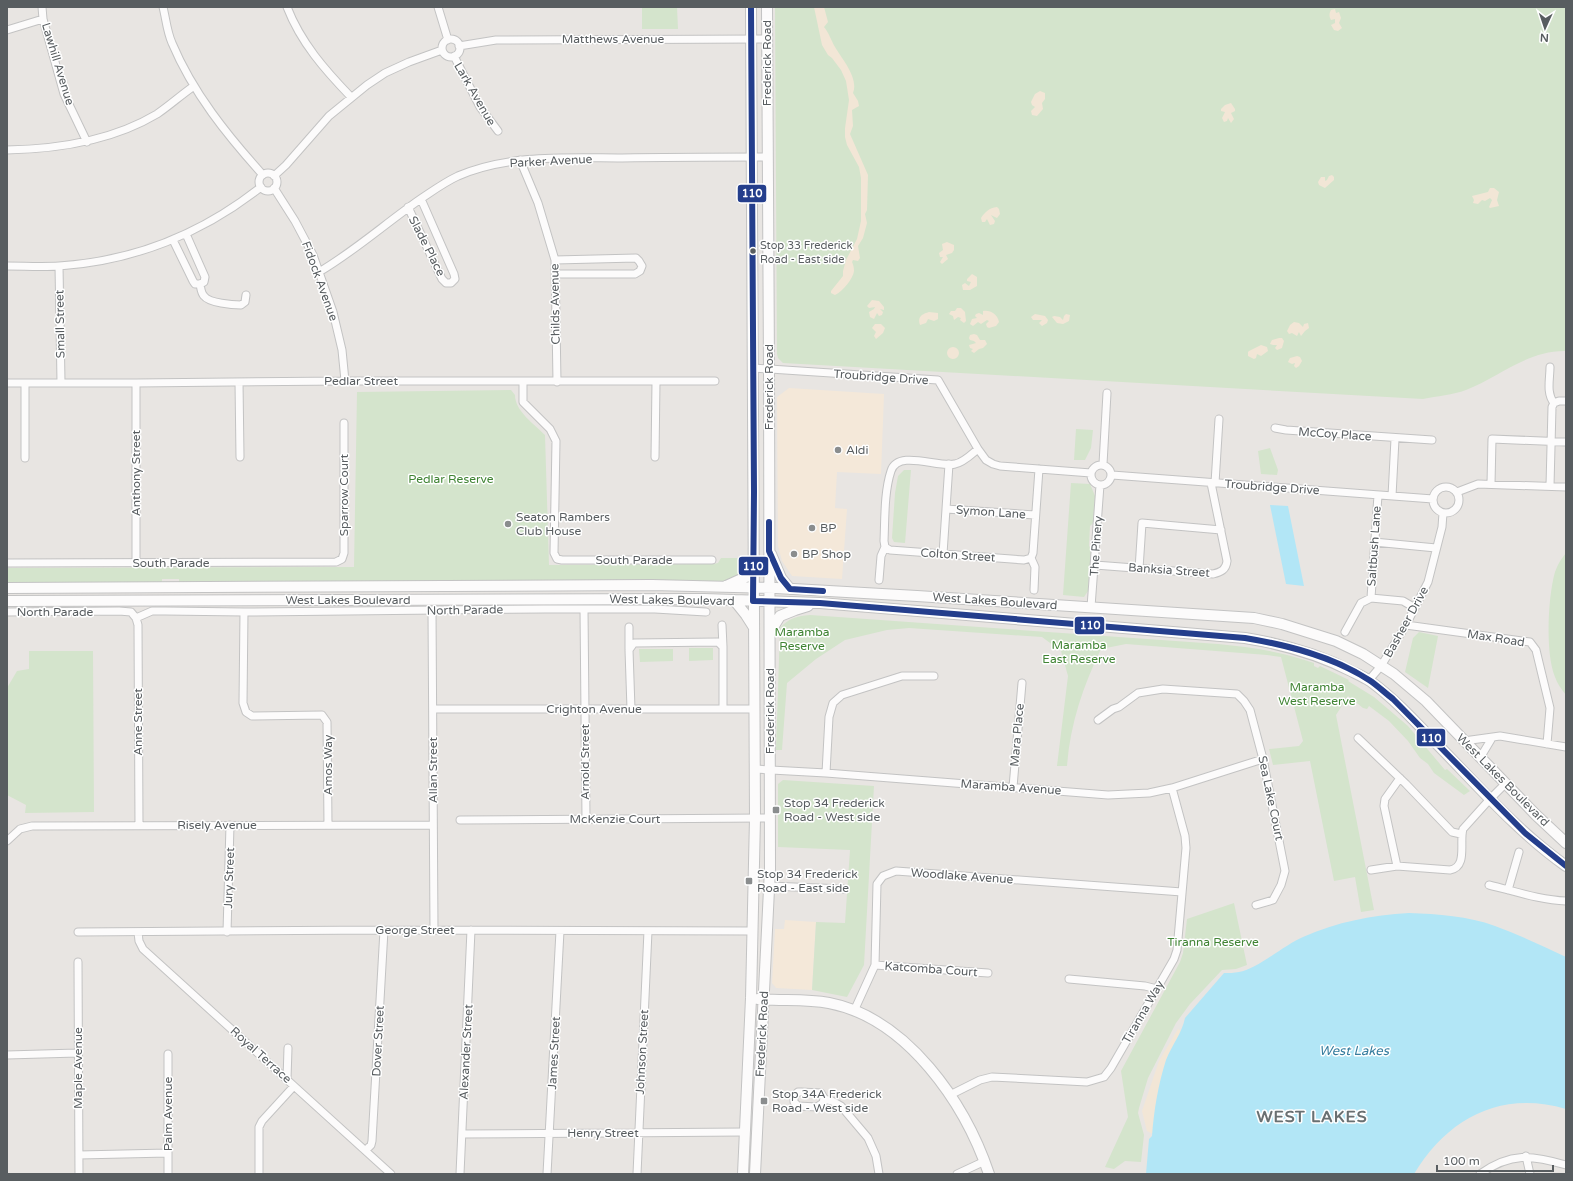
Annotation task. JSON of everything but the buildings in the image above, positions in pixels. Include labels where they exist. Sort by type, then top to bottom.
[{"type":"main road","name":"Frederick Road","points":[[743,1174],[753,930],[755,818],[751,7]]},
{"type":"main road","name":"Frederick Road","points":[[755,1174],[769,886],[770,818],[770,369],[767,7]]},
{"type":"main road","points":[[769,551],[781,578],[790,589]]},
{"type":"main road","points":[[722,588],[746,577],[753,562]]},
{"type":"main road","name":"West Lakes Boulevard","points":[[7,588],[620,585],[770,588],[1254,618],[1282,624],[1336,641],[1364,654],[1394,674],[1426,701],[1505,784],[1566,842]]},
{"type":"main road","name":"West Lakes Boulevard","points":[[7,601],[704,599],[820,603],[1245,638],[1279,644],[1310,654],[1336,663],[1369,680],[1393,699],[1525,833],[1566,866]]},
{"type":"main road","points":[[734,600],[754,628]]},
{"type":"main road","points":[[770,632],[780,616],[794,610],[820,603]]},
{"type":"main road","points":[[750,998],[828,1003],[854,1010],[889,1030],[921,1059],[960,1109],[979,1147],[989,1174]]},
{"type":"street","name":"Lawhill Avenue","points":[[42,7],[43,19],[64,94],[87,142]]},
{"type":"street","points":[[164,7],[172,42],[194,86],[225,133],[263,175]]},
{"type":"street","points":[[287,7],[294,24],[310,51],[330,76],[351,97]]},
{"type":"street","points":[[438,7],[448,40]]},
{"type":"street","points":[[7,30],[43,19]]},
{"type":"street","name":"Matthews Avenue","points":[[459,46],[496,40],[767,39]]},
{"type":"street","points":[[448,40],[454,40],[459,46],[459,51],[454,56],[448,56],[442,50],[442,45],[448,40]]},
{"type":"street","points":[[274,176],[286,165],[329,116],[351,97],[385,73],[409,62],[442,50]]},
{"type":"street","name":"Lark Avenue","points":[[454,56],[480,107],[498,131]]},
{"type":"street","points":[[7,150],[38,150],[87,142],[122,130],[156,114],[194,86]]},
{"type":"street","name":"Parker Avenue","points":[[318,272],[335,262],[440,185],[458,176],[480,168],[520,160],[560,158],[768,157]]},
{"type":"street","name":"Childs Avenue","points":[[520,160],[538,203],[555,260],[557,382]]},
{"type":"street","points":[[269,173],[274,176],[277,182],[274,188],[268,190],[261,187],[259,182],[263,175],[269,173]]},
{"type":"street","points":[[7,266],[59,266],[114,258],[173,240],[225,214],[261,187]]},
{"type":"street","name":"Fidock Avenue","points":[[274,188],[295,221],[313,255],[333,312],[342,350],[345,381]]},
{"type":"street","name":"Slade Place","points":[[408,207],[442,279],[446,283],[451,283],[455,279],[454,274],[421,199]]},
{"type":"street","points":[[173,240],[193,281],[195,284],[200,284],[204,282],[205,277],[186,234]]},
{"type":"street","points":[[555,260],[636,258],[642,266],[640,271],[636,274],[556,274]]},
{"type":"street","name":"Small Street","points":[[59,266],[61,382]]},
{"type":"street","points":[[200,284],[202,295],[207,300],[241,305],[245,302],[246,295]]},
{"type":"street","points":[[1550,367],[1549,392],[1550,398],[1554,403]]},
{"type":"street","points":[[753,368],[770,369]]},
{"type":"street","name":"Troubridge Drive","points":[[770,369],[938,380],[978,449],[986,460],[993,464],[1090,473]]},
{"type":"street","name":"Pedlar Street","points":[[7,383],[345,381],[715,382]]},
{"type":"street","points":[[239,382],[240,457]]},
{"type":"street","name":"South Parade","points":[[523,382],[523,402],[550,429],[556,441],[554,553],[557,559],[712,560]]},
{"type":"street","points":[[655,457],[656,382]]},
{"type":"street","points":[[25,383],[25,458]]},
{"type":"street","name":"Anthony Street","points":[[136,383],[136,563]]},
{"type":"street","points":[[1103,464],[1107,393]]},
{"type":"street","points":[[1554,403],[1566,401]]},
{"type":"street","points":[[1550,486],[1552,407],[1554,403]]},
{"type":"street","name":"Banksia Street","points":[[1095,565],[1213,574],[1221,572],[1226,567],[1227,561],[1213,483],[1219,419]]},
{"type":"street","name":"Sparrow Court","points":[[336,562],[342,559],[344,553],[344,423]]},
{"type":"street","name":"McCoy Place","points":[[1275,428],[1395,439],[1432,440]]},
{"type":"street","points":[[1392,496],[1395,439]]},
{"type":"street","points":[[1491,484],[1492,439],[1566,442]]},
{"type":"street","points":[[879,580],[881,556],[885,547],[884,541],[888,485],[891,470],[895,464],[903,460],[956,464],[978,449]]},
{"type":"street","name":"Symon Lane","points":[[943,554],[949,464]]},
{"type":"street","points":[[1103,464],[1108,467],[1112,475],[1109,482],[1100,485],[1094,482],[1090,473],[1093,467],[1103,464]]},
{"type":"street","points":[[1034,590],[1035,567],[1030,558],[1033,553],[1039,469]]},
{"type":"street","name":"Troubridge Drive","points":[[1112,475],[1433,498]]},
{"type":"street","points":[[1457,492],[1478,484],[1566,487]]},
{"type":"street","name":"The Pinery","points":[[1091,607],[1100,485]]},
{"type":"street","points":[[1442,487],[1450,487],[1457,492],[1459,500],[1456,509],[1448,513],[1443,513],[1434,506],[1433,498],[1436,491],[1442,487]]},
{"type":"street","name":"Saltbush Lane","points":[[1370,598],[1378,495]]},
{"type":"street","name":"Symon Lane","points":[[946,509],[1035,515]]},
{"type":"street","name":"Basheer Drive","points":[[1369,680],[1381,666],[1406,625],[1428,582],[1442,527],[1443,513]]},
{"type":"street","points":[[1139,569],[1142,524],[1221,530]]},
{"type":"street","points":[[1374,542],[1436,548]]},
{"type":"street","name":"Colton Street","points":[[885,547],[890,550],[1024,560],[1030,558]]},
{"type":"street","name":"South Parade","points":[[7,563],[336,562]]},
{"type":"street","name":"Saltbush Lane","points":[[1345,632],[1362,603],[1370,598],[1403,602],[1415,608]]},
{"type":"street","points":[[687,611],[704,599]]},
{"type":"street","name":"North Parade","points":[[92,601],[102,611]]},
{"type":"street","name":"North Parade","points":[[7,612],[131,612],[136,618],[152,612],[432,611],[438,609],[654,609],[706,612]]},
{"type":"street","name":"Arnold Street","points":[[584,609],[586,819]]},
{"type":"street","name":"Allan Street","points":[[432,611],[434,930]]},
{"type":"street","name":"Amos Way","points":[[244,612],[244,702],[246,712],[252,716],[322,715],[327,722],[328,825]]},
{"type":"street","name":"Anne Street","points":[[136,618],[138,632],[139,826]]},
{"type":"street","points":[[722,625],[723,709]]},
{"type":"street","name":"Max Road","points":[[1406,625],[1530,642],[1536,650],[1550,708],[1547,744]]},
{"type":"street","points":[[629,627],[630,709]]},
{"type":"street","points":[[629,650],[634,643],[718,642],[722,647]]},
{"type":"street","points":[[826,773],[829,716],[834,703],[842,695],[902,676],[934,676]]},
{"type":"street","name":"Mara Place","points":[[1013,787],[1022,683]]},
{"type":"street","name":"Sea Lake Court","points":[[1098,720],[1138,693],[1163,689],[1237,694],[1244,701],[1250,710],[1263,759],[1286,871],[1273,900],[1256,905]]},
{"type":"street","name":"Crighton Avenue","points":[[433,709],[754,709]]},
{"type":"street","points":[[1464,741],[1500,736],[1566,747]]},
{"type":"street","points":[[1358,738],[1400,778],[1452,832],[1461,834]]},
{"type":"street","points":[[1480,758],[1492,738]]},
{"type":"street","name":"Maramba Avenue","points":[[754,770],[826,773],[1108,795],[1149,793],[1172,788],[1263,759]]},
{"type":"street","points":[[1396,866],[1384,806],[1385,799],[1400,778]]},
{"type":"street","points":[[1371,870],[1396,866],[1450,870],[1455,869],[1459,865],[1462,850],[1462,829],[1505,784]]},
{"type":"street","name":"Tiranna Way","points":[[950,1095],[980,1080],[992,1077],[1087,1082],[1104,1077],[1111,1068],[1174,959],[1177,950],[1186,836],[1172,788]]},
{"type":"street","name":"McKenzie Court","points":[[460,820],[770,818]]},
{"type":"street","name":"Jury Street","points":[[227,932],[230,825]]},
{"type":"street","name":"Risely Avenue","points":[[7,842],[20,829],[26,827],[433,825]]},
{"type":"street","points":[[1508,890],[1519,852]]},
{"type":"street","name":"Woodlake Avenue","points":[[854,1010],[874,965],[877,884],[884,876],[896,871],[1182,892]]},
{"type":"street","points":[[1489,884],[1508,890],[1566,902]]},
{"type":"street","points":[[769,886],[844,889]]},
{"type":"street","name":"Dover Street","points":[[366,1150],[371,1145],[372,1141],[384,930]]},
{"type":"street","name":"Alexander Street","points":[[460,1174],[471,930]]},
{"type":"street","name":"George Street","points":[[78,932],[753,930]]},
{"type":"street","name":"James Street","points":[[547,1174],[560,931]]},
{"type":"street","name":"Johnson Street","points":[[636,1174],[648,931]]},
{"type":"street","name":"Royal Terrace","points":[[138,932],[139,941],[143,949],[391,1174]]},
{"type":"street","name":"Maple Avenue","points":[[78,962],[77,1053],[79,1174]]},
{"type":"street","name":"Katcomba Court","points":[[874,965],[988,973]]},
{"type":"street","points":[[1069,979],[1145,986],[1157,989]]},
{"type":"street","points":[[287,1079],[288,1048]]},
{"type":"street","points":[[7,1055],[77,1053]]},
{"type":"street","name":"Palm Avenue","points":[[168,1054],[168,1174]]},
{"type":"street","points":[[259,1174],[259,1127],[262,1121],[294,1086]]},
{"type":"street","points":[[824,1099],[832,1101],[840,1106],[868,1138],[876,1156],[879,1174]]},
{"type":"street","name":"Henry Street","points":[[462,1134],[744,1132]]},
{"type":"street","points":[[79,1155],[168,1153]]},
{"type":"street","points":[[1480,1174],[1490,1167],[1508,1160],[1526,1156],[1546,1159],[1566,1165]]},
{"type":"street","points":[[1526,1156],[1530,1174]]},
{"type":"street","points":[[957,1174],[985,1161]]},
{"type":"shaded area","points":[[789,388],[884,394],[881,474],[837,472],[835,508],[847,509],[842,579],[792,576],[782,561],[778,546],[777,397]]},
{"type":"shaded area","points":[[785,920],[816,922],[812,990],[776,988],[772,983],[775,929],[784,929]]},
{"type":"green space","points":[[642,7],[677,7],[678,29],[642,29]]},
{"type":"green space","points":[[775,7],[1566,7],[1566,351],[1552,352],[1526,359],[1478,385],[1461,392],[1423,399],[783,363],[778,358],[777,354]]},
{"type":"green space","name":"Pedlar Reserve","points":[[511,390],[515,395],[518,406],[522,412],[545,435],[549,565],[713,564],[718,563],[721,558],[751,558],[743,572],[737,578],[721,582],[179,582],[179,579],[162,579],[162,582],[7,583],[7,568],[354,567],[357,392]]},
{"type":"green space","points":[[1076,429],[1093,430],[1091,448],[1085,460],[1074,460]]},
{"type":"green space","points":[[1270,448],[1278,470],[1277,475],[1261,474],[1258,451]]},
{"type":"green space","points":[[904,470],[911,470],[905,543],[894,542],[892,538],[895,493],[898,476]]},
{"type":"green space","points":[[1071,483],[1090,484],[1095,496],[1093,523],[1090,526],[1089,546],[1091,549],[1088,591],[1084,597],[1063,595]]},
{"type":"green space","points":[[1566,553],[1566,695],[1557,682],[1552,667],[1549,640],[1549,609],[1555,572]]},
{"type":"green space","points":[[810,615],[1218,644],[1254,648],[1290,656],[1314,663],[1314,666],[1318,668],[1320,666],[1349,680],[1348,681],[1374,697],[1408,726],[1445,770],[1447,769],[1470,791],[1464,795],[1434,773],[1428,764],[1420,758],[1408,741],[1389,721],[1369,706],[1367,709],[1363,708],[1348,696],[1336,715],[1374,910],[1361,912],[1355,877],[1334,881],[1310,761],[1273,765],[1269,749],[1299,746],[1303,741],[1281,657],[1126,644],[1101,649],[1078,706],[1071,736],[1067,766],[1057,766],[1068,676],[1061,651],[1042,637],[909,628],[887,630],[845,640],[816,659],[787,683],[782,750],[776,750],[780,628],[794,618]]},
{"type":"green space","points":[[1419,632],[1438,636],[1428,688],[1405,672],[1413,638]]},
{"type":"green space","points":[[689,648],[713,648],[713,660],[689,661]]},
{"type":"green space","points":[[639,649],[673,649],[673,661],[640,662]]},
{"type":"green space","points":[[29,651],[93,651],[94,812],[25,813],[26,805],[7,795],[7,688],[17,671],[29,669]]},
{"type":"green space","points":[[783,780],[874,786],[864,965],[847,997],[812,990],[816,922],[845,923],[850,850],[778,847],[778,784]]},
{"type":"green space","name":"Tiranna Reserve","points":[[1234,903],[1247,965],[1236,969],[1222,970],[1190,1004],[1176,1023],[1148,1078],[1139,1108],[1138,1113],[1144,1135],[1141,1162],[1125,1161],[1114,1169],[1105,1167],[1128,1117],[1121,1071],[1180,962],[1183,953],[1187,919]]},
{"type":"sand","points":[[814,7],[824,7],[828,22],[824,27],[849,69],[854,81],[853,93],[859,106],[852,110],[853,126],[850,134],[868,175],[867,210],[865,214],[867,223],[863,238],[858,246],[860,258],[858,261],[853,260],[854,271],[852,278],[844,288],[835,295],[831,293],[831,291],[843,276],[846,260],[857,239],[861,221],[861,178],[859,167],[847,145],[845,137],[849,100],[846,81],[841,70],[828,55],[822,45]]},
{"type":"sand","points":[[1335,9],[1336,13],[1339,12],[1341,18],[1339,23],[1342,28],[1338,31],[1334,30],[1331,25],[1335,23],[1335,19],[1331,20],[1330,12],[1331,10]]},
{"type":"sand","points":[[1040,91],[1045,93],[1045,99],[1042,103],[1043,109],[1037,116],[1032,115],[1031,111],[1035,107],[1031,102],[1035,94]]},
{"type":"sand","points":[[1231,103],[1235,109],[1235,111],[1231,113],[1234,119],[1231,123],[1228,118],[1227,121],[1224,122],[1222,118],[1225,112],[1221,111],[1221,109],[1225,105]]},
{"type":"sand","points":[[1332,175],[1334,180],[1325,188],[1319,185],[1318,182],[1321,177],[1325,177],[1325,181]]},
{"type":"sand","points":[[1490,188],[1494,188],[1499,192],[1497,200],[1499,206],[1490,208],[1489,207],[1492,200],[1490,198],[1485,201],[1482,200],[1478,204],[1473,203],[1474,200],[1472,196],[1488,192]]},
{"type":"sand","points":[[997,207],[1000,214],[997,218],[991,215],[995,221],[994,224],[990,225],[987,219],[985,222],[982,222],[981,218],[989,209]]},
{"type":"sand","points":[[947,242],[954,245],[954,250],[952,253],[946,255],[948,259],[942,264],[940,262],[943,257],[940,257],[939,253],[943,250],[942,244]]},
{"type":"sand","points":[[972,274],[977,277],[977,286],[970,290],[963,290],[962,285],[965,283],[969,286],[971,282],[967,281],[967,279]]},
{"type":"sand","points":[[872,300],[879,301],[884,307],[884,310],[880,309],[883,312],[882,315],[879,316],[877,313],[874,319],[870,317],[869,312],[875,307],[869,308],[867,306]]},
{"type":"sand","points":[[957,308],[961,308],[965,312],[966,321],[964,323],[960,320],[961,318],[958,317],[954,320],[953,316],[949,314]]},
{"type":"sand","points":[[983,311],[989,311],[995,315],[999,322],[996,326],[989,328],[987,327],[986,324],[989,321],[987,320],[981,324],[978,322],[973,326],[970,324],[972,319],[977,318],[975,316],[976,314],[979,313],[983,315]]},
{"type":"sand","points":[[929,312],[938,313],[938,319],[934,321],[928,319],[926,323],[920,325],[919,320],[921,316]]},
{"type":"sand","points":[[1035,314],[1045,316],[1048,320],[1047,323],[1042,326],[1039,323],[1042,320],[1033,320],[1031,317]]},
{"type":"sand","points":[[1066,314],[1070,315],[1069,321],[1063,324],[1057,323],[1052,317],[1060,317],[1063,320]]},
{"type":"sand","points":[[1294,322],[1299,323],[1303,327],[1304,324],[1308,323],[1309,328],[1301,336],[1299,332],[1297,336],[1292,333],[1289,334],[1287,331],[1290,325]]},
{"type":"sand","points":[[875,324],[881,324],[885,328],[883,333],[876,339],[874,336],[876,332],[872,328]]},
{"type":"sand","points":[[970,335],[977,335],[980,340],[985,340],[987,344],[974,353],[971,351],[973,349],[970,348],[969,345],[976,343],[969,338]]},
{"type":"sand","points":[[1282,338],[1284,341],[1282,348],[1277,350],[1275,348],[1277,345],[1270,344],[1272,340]]},
{"type":"sand","points":[[1261,345],[1267,347],[1268,351],[1261,356],[1257,354],[1256,358],[1254,359],[1248,356],[1249,351]]},
{"type":"sand","points":[[953,347],[957,349],[959,353],[957,357],[953,359],[949,357],[947,353],[949,349]]},
{"type":"sand","points":[[1297,356],[1300,357],[1302,361],[1296,368],[1294,366],[1295,363],[1292,364],[1288,362],[1290,358]]},
{"type":"sand","points":[[1178,1029],[1181,1031],[1153,1134],[1147,1131],[1142,1111],[1159,1061]]},
{"type":"water","points":[[1270,505],[1288,506],[1304,586],[1286,584]]},
{"type":"water","name":"West Lakes","points":[[1409,913],[1453,916],[1485,923],[1522,937],[1566,957],[1566,1109],[1542,1104],[1520,1103],[1498,1106],[1478,1113],[1460,1124],[1443,1138],[1428,1154],[1414,1174],[1146,1174],[1149,1139],[1152,1136],[1157,1098],[1166,1060],[1182,1029],[1185,1018],[1224,973],[1235,973],[1254,967],[1295,941],[1329,927],[1382,915]]},
{"type":"transit line","name":"110","points":[[751,7],[754,492],[753,601],[820,603],[1245,638],[1277,644],[1325,658],[1340,664],[1372,682],[1393,699],[1525,833],[1566,866]]},
{"type":"transit line","name":"110","points":[[769,522],[769,551],[781,578],[790,589],[823,591]]},
{"type":"place","name":"Stop 33 Frederick Road - East side","points":[[753,251]]},
{"type":"place","name":"Aldi","points":[[838,450]]},
{"type":"place","name":"Seaton Rambers Club House","points":[[508,524]]},
{"type":"place","name":"BP","points":[[812,528]]},
{"type":"place","name":"BP Shop","points":[[794,554]]},
{"type":"place","name":"Stop 34 Frederick Road - West side","points":[[776,810]]},
{"type":"place","name":"Stop 34 Frederick Road - East side","points":[[749,881]]},
{"type":"place","name":"Stop 34A Frederick Road - West side","points":[[764,1101]]},
{"type":"district","name":"WEST LAKES","points":[[1312,1116]]},
{"type":"park label","name":"Maramba Reserve","points":[[802,639]]},
{"type":"park label","name":"Maramba East Reserve","points":[[1079,652]]},
{"type":"park label","name":"Maramba West Reserve","points":[[1317,694]]}]
